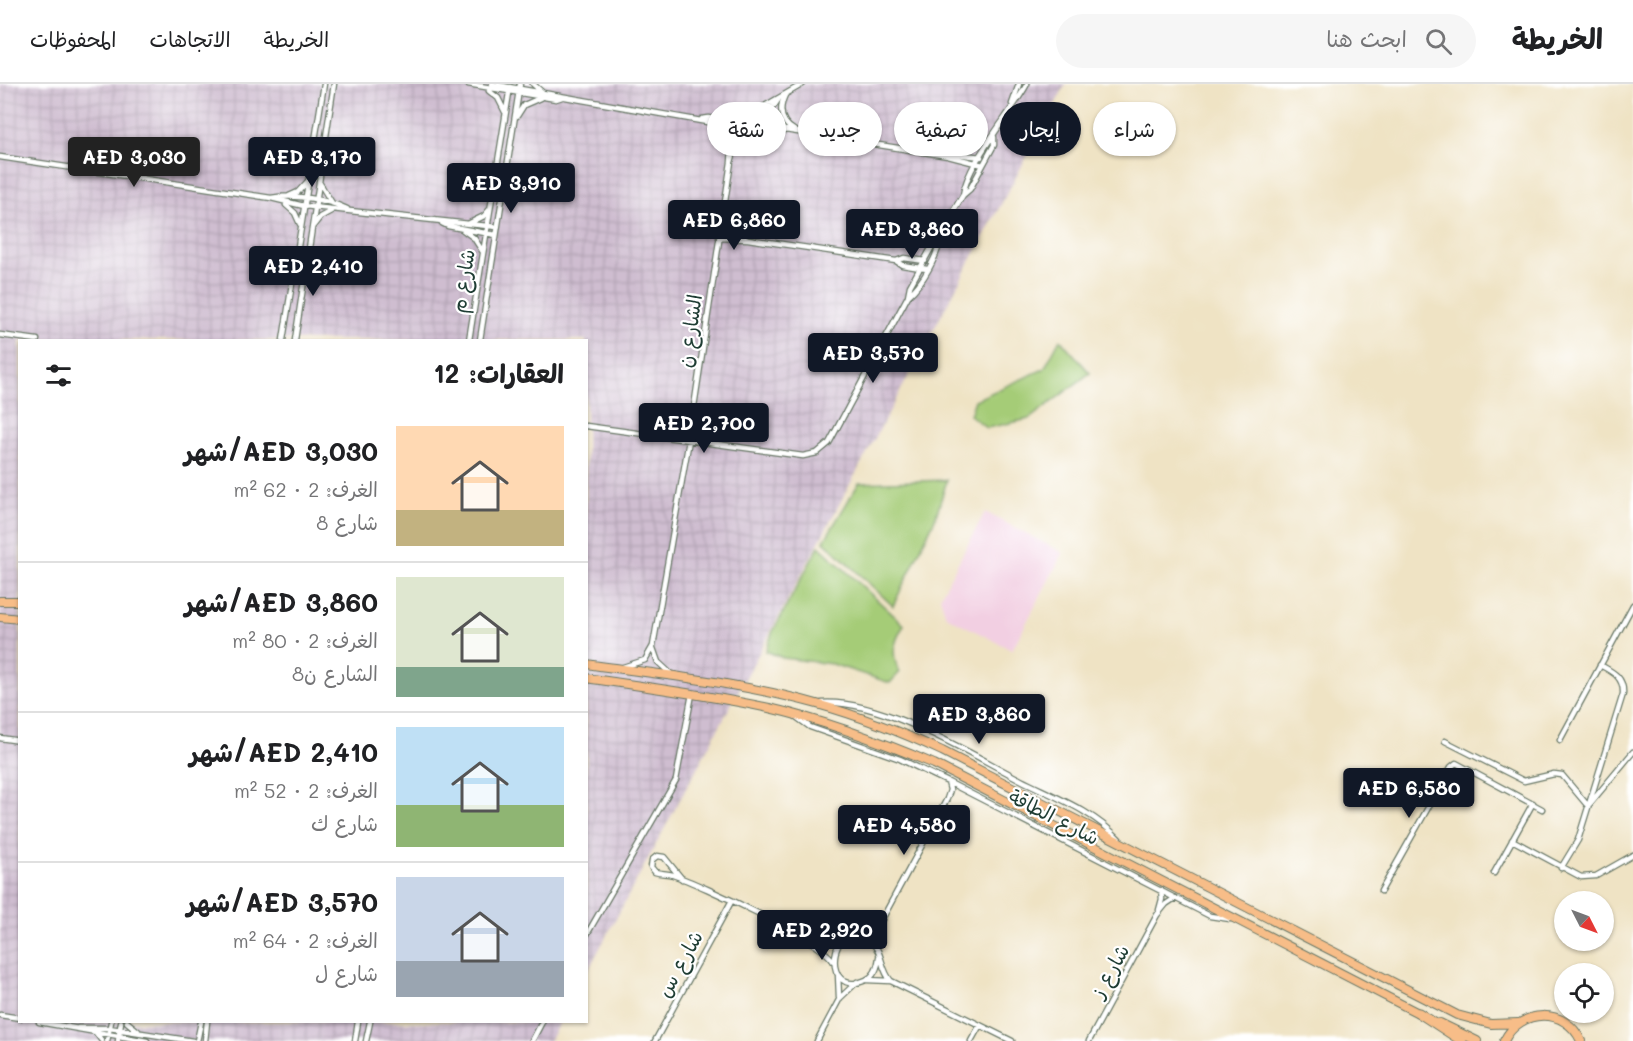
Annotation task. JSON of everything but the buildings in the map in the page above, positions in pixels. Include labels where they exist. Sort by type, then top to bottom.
[{"type":"highway","points":[[1419,1013],[1462,1041]]},
{"type":"main road","points":[[0,601],[18,601]]},
{"type":"main road","points":[[0,617],[18,618]]},
{"type":"main road","name":"شارع الطاقة","points":[[588,664],[676,677],[815,703],[900,732],[1120,841],[1457,1015],[1491,1024],[1518,1023],[1537,1015],[1558,1018],[1574,1030],[1581,1041]]},
{"type":"main road","name":"شارع الطاقة","points":[[588,678],[692,694],[792,714],[849,730],[934,764],[1476,1041]]},
{"type":"main road","points":[[1504,1041],[1518,1023]]},
{"type":"street","points":[[283,339],[324,84]]},
{"type":"street","points":[[468,84],[483,89],[498,98],[505,113]]},
{"type":"street","points":[[492,84],[556,99],[562,97],[707,120]]},
{"type":"street","points":[[533,84],[541,95]]},
{"type":"street","points":[[775,102],[803,84]]},
{"type":"street","points":[[1013,102],[1019,84]]},
{"type":"street","points":[[1014,102],[1027,84]]},
{"type":"street","points":[[295,339],[334,85]]},
{"type":"street","points":[[483,89],[509,88]]},
{"type":"street","name":"شارع م","points":[[469,339],[509,88]]},
{"type":"street","name":"شارع م","points":[[480,339],[519,89]]},
{"type":"street","points":[[514,121],[524,105],[541,95]]},
{"type":"street","points":[[785,95],[781,110],[782,117],[785,124],[797,133]]},
{"type":"street","points":[[963,195],[964,186],[1000,126]]},
{"type":"street","points":[[786,131],[894,148]]},
{"type":"street","points":[[588,426],[803,456],[817,453],[829,442],[908,296],[910,286],[920,268],[987,158],[994,145],[994,136]]},
{"type":"street","name":"الشارع ن","points":[[653,646],[689,440],[732,156]]},
{"type":"street","name":"الشارع ن","points":[[731,162],[733,156]]},
{"type":"street","points":[[948,156],[983,165]]},
{"type":"street","points":[[972,156],[987,158]]},
{"type":"street","points":[[0,157],[271,198],[315,200],[347,209]]},
{"type":"street","points":[[286,197],[303,187],[310,176]]},
{"type":"street","points":[[319,181],[332,203]]},
{"type":"street","points":[[271,198],[284,203],[333,210],[347,209],[442,223],[497,227]]},
{"type":"street","points":[[284,203],[295,213],[300,228]]},
{"type":"street","points":[[467,224],[483,216],[491,207]]},
{"type":"street","points":[[311,229],[320,217],[333,210]]},
{"type":"street","points":[[442,223],[496,235]]},
{"type":"street","points":[[461,229],[474,238],[483,252]]},
{"type":"street","points":[[719,235],[896,261],[927,269]]},
{"type":"street","points":[[908,296],[916,289],[931,262],[939,247],[941,235]]},
{"type":"street","points":[[896,261],[904,258],[931,262]]},
{"type":"street","points":[[473,318],[483,320]]},
{"type":"street","points":[[0,335],[30,339]]},
{"type":"street","points":[[1560,740],[1633,605]]},
{"type":"street","points":[[616,668],[639,663],[649,654],[653,646]]},
{"type":"street","points":[[653,646],[658,662],[676,677]]},
{"type":"street","points":[[1561,868],[1576,844],[1624,690],[1618,676],[1600,665]]},
{"type":"street","points":[[588,933],[676,780],[692,694]]},
{"type":"street","name":"شارع الطاقة","points":[[792,714],[818,730],[859,743],[961,788],[1210,916],[1236,919]]},
{"type":"street","points":[[0,738],[18,741]]},
{"type":"street","points":[[1445,741],[1524,781],[1557,773],[1562,774],[1588,806]]},
{"type":"street","points":[[1588,806],[1633,752]]},
{"type":"street","points":[[1381,891],[1451,767],[1456,763],[1542,809]]},
{"type":"street","points":[[813,943],[827,945],[862,936],[872,932],[880,923],[947,799],[950,790],[948,782]]},
{"type":"street","points":[[947,799],[955,790],[961,788]]},
{"type":"street","points":[[1494,873],[1533,803]]},
{"type":"street","points":[[1512,840],[1574,875],[1596,876],[1633,855]]},
{"type":"street","points":[[682,879],[664,858],[657,856],[652,860],[651,867],[655,872],[682,879],[827,951],[838,974],[841,989],[837,1003]]},
{"type":"street","name":"شارع ز","points":[[1157,915],[1162,899],[1161,890]]},
{"type":"street","name":"شارع ز","points":[[1089,1041],[1157,915],[1166,904],[1175,898]]},
{"type":"street","name":"شارع س","points":[[655,1041],[730,902]]},
{"type":"street","points":[[880,923],[875,946],[883,970],[891,981]]},
{"type":"street","points":[[862,936],[875,946]]},
{"type":"street","points":[[833,961],[841,941]]},
{"type":"street","points":[[865,980],[876,971],[879,957]]},
{"type":"street","points":[[838,974],[850,981],[858,982]]},
{"type":"street","points":[[817,1041],[837,1003],[849,986],[865,980],[891,981],[1012,1041]]},
{"type":"street","points":[[0,1015],[18,1018]]},
{"type":"street","points":[[46,1023],[78,1028],[108,1038],[147,1041]]},
{"type":"street","points":[[95,1027],[101,1023]]},
{"type":"street","points":[[108,1038],[111,1023]]},
{"type":"street","points":[[118,1039],[121,1023]]},
{"type":"street","points":[[128,1023],[140,1033]]},
{"type":"street","points":[[78,1028],[110,1028],[195,1041],[201,1023]]},
{"type":"street","points":[[205,1041],[207,1023]]},
{"type":"street","points":[[355,1041],[358,1023]]},
{"type":"street","points":[[366,1041],[369,1023]]},
{"type":"street","points":[[532,1041],[541,1023]]},
{"type":"street","points":[[971,1041],[980,1025]]},
{"type":"street","points":[[96,1034],[102,1041]]},
{"type":"street","points":[[130,1041],[137,1040]]},
{"type":"shaded area","points":[[0,84],[1066,84],[1056,102],[1000,102],[1000,156],[1027,156],[588,970],[588,339],[18,339],[18,1023],[559,1023],[549,1041],[0,1041]]},
{"type":"shaded area","points":[[985,512],[1063,553],[1012,650],[946,616],[940,597]]},
{"type":"green space","points":[[1060,339],[1090,373],[1029,419],[987,428],[970,415],[975,400],[1044,369]]},
{"type":"green space","points":[[947,480],[935,519],[893,606],[824,541],[859,483]]},
{"type":"green space","points":[[819,546],[904,625],[894,648],[895,660],[900,672],[890,683],[832,664],[783,658],[766,651],[772,633]]}]
